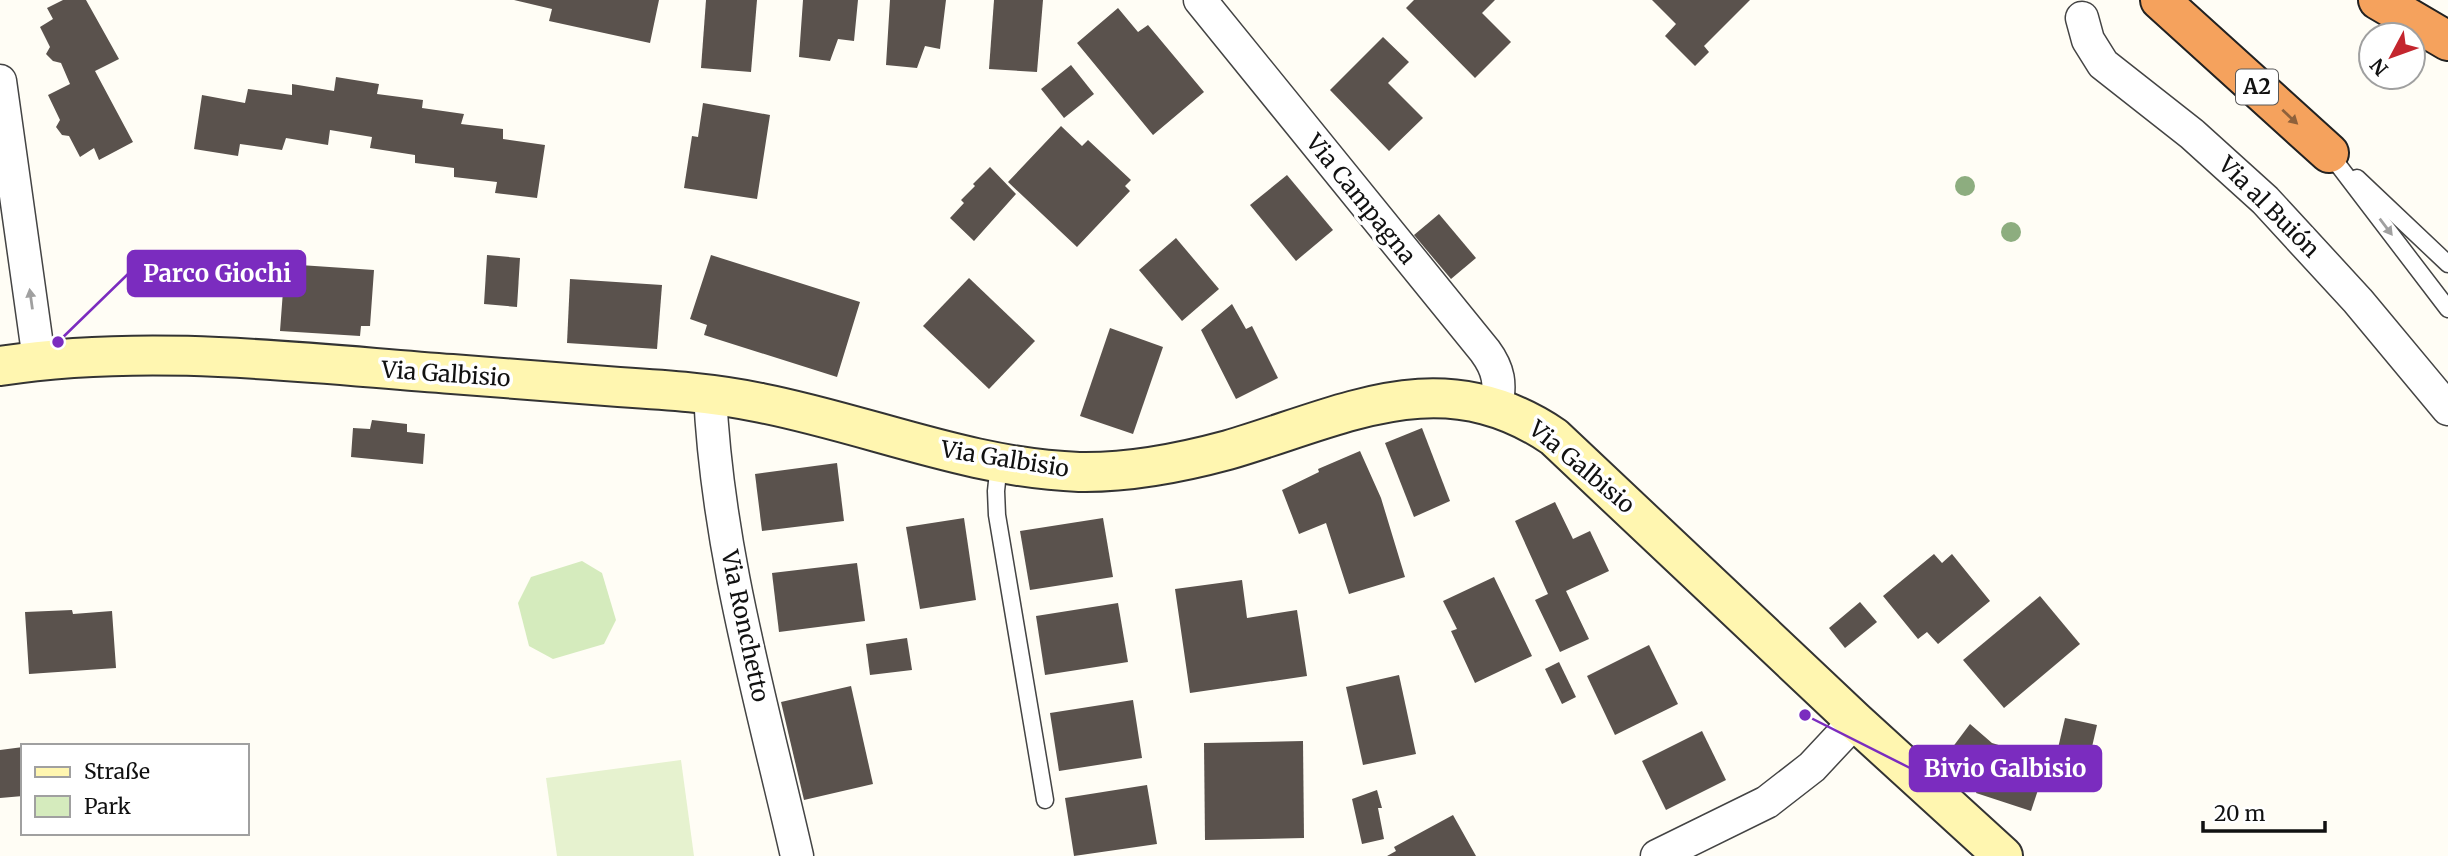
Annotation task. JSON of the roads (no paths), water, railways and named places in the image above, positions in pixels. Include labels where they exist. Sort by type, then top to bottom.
[{"type":"highway","name":"A2","points":[[2160,0],[2329,153]]},
{"type":"highway","points":[[2378,0],[2448,41]]},
{"type":"street","name":"Via Campagna","points":[[1200,0],[1494,363],[1500,389],[1496,407]]},
{"type":"street","name":"Via al Buión","points":[[2082,9],[2094,53],[2103,64],[2192,134],[2265,200],[2358,301],[2448,409]]},
{"type":"street","points":[[0,80],[39,360]]},
{"type":"street","name":"Via Galbisio","points":[[0,366],[39,360],[144,354],[710,393],[804,412],[905,441],[999,463],[1058,471],[1121,471],[1166,464],[1227,450],[1338,414],[1400,399],[1466,400],[1496,407],[1524,418],[1554,437],[1855,721],[2003,856]]},
{"type":"street","name":"Via Ronchetto","points":[[710,393],[716,476],[731,568],[797,856]]},
{"type":"street","points":[[1657,856],[1767,802],[1812,767],[1855,721]]},
{"type":"lane","points":[[2329,153],[2448,264]]},
{"type":"lane","points":[[2329,153],[2448,309]]},
{"type":"lane","points":[[999,463],[997,515],[1045,800]]},
{"type":"place","name":"Parco Giochi","points":[[58,342]]},
{"type":"place","name":"Bivio Galbisio","points":[[1805,715]]}]
